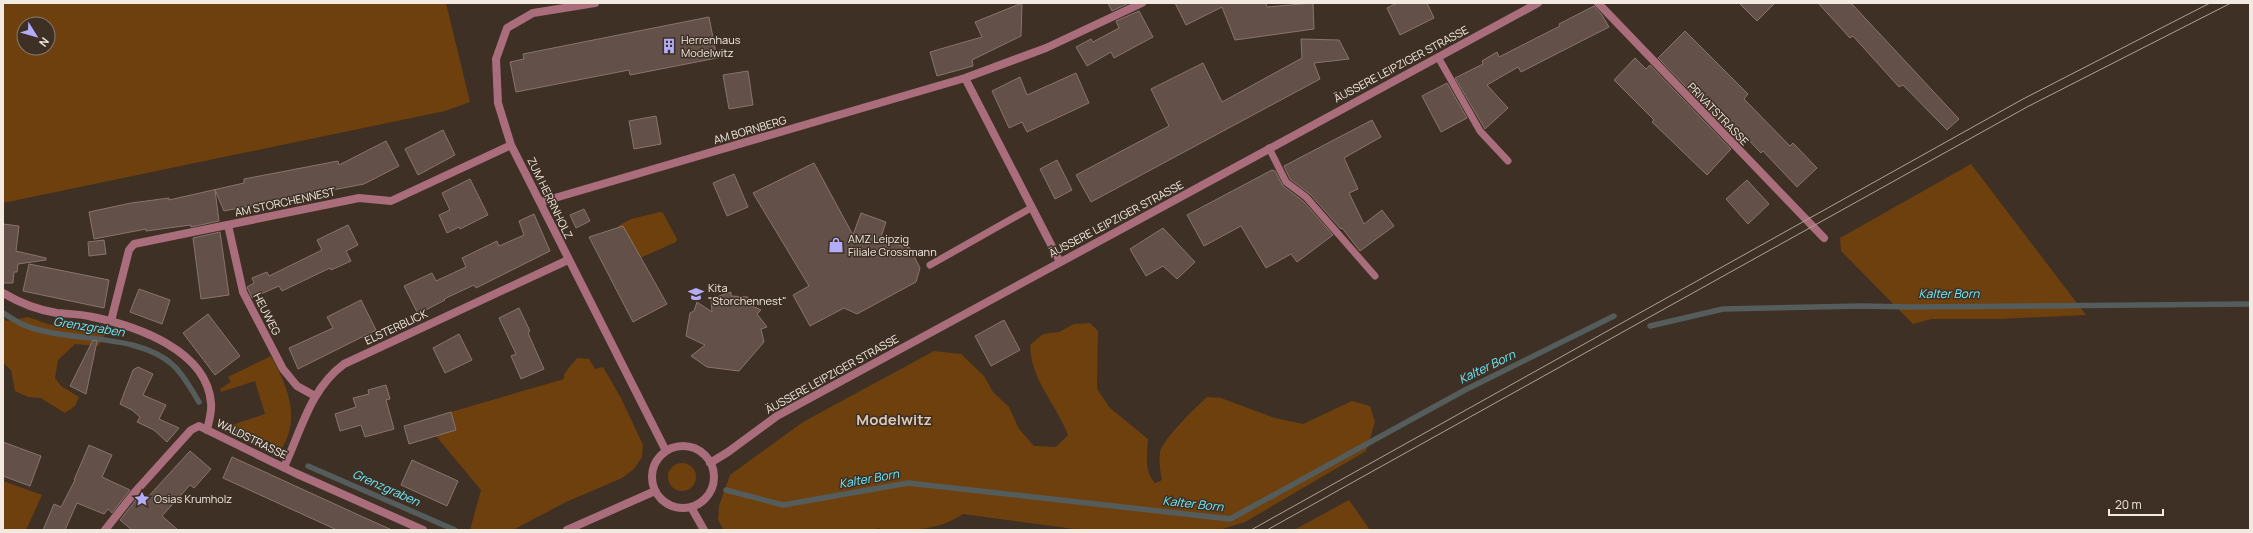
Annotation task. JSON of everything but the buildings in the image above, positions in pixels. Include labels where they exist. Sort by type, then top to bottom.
[{"type":"street","name":"ZUM HERRNHOLZ","points":[[595,3],[533,13],[507,28],[496,59],[498,103],[511,145],[666,451]]},
{"type":"street","name":"AM BORNBERG","points":[[541,202],[965,78],[1046,48],[1142,3]]},
{"type":"street","name":"ÄUSSERE LEIPZIGER STRASSE","points":[[710,462],[728,452],[777,416],[1538,3]]},
{"type":"street","name":"PRIVATSTRASSE","points":[[1598,3],[1824,238]]},
{"type":"street","points":[[965,78],[1060,262]]},
{"type":"street","name":"AM STORCHENNEST","points":[[111,321],[129,250],[134,244],[359,198],[391,201],[511,145]]},
{"type":"street","name":"HEUWEG","points":[[228,226],[243,292],[283,369],[296,386],[315,396]]},
{"type":"street","name":"ELSTERBLICK","points":[[284,467],[315,396],[330,374],[344,364],[568,260]]},
{"type":"street","points":[[3,293],[34,308],[111,321],[164,341],[189,361],[204,380],[209,392],[211,414],[207,430]]},
{"type":"street","name":"WALDSTRASSE","points":[[105,530],[135,492],[191,430],[199,426],[284,467],[423,530]]},
{"type":"street","points":[[686,446],[700,452],[710,462],[713,476],[711,489],[700,503],[691,507],[681,508],[662,500],[655,491],[652,478],[654,465],[666,451],[676,447],[686,446]]},
{"type":"street","points":[[567,530],[655,491]]},
{"type":"street","points":[[691,507],[704,530]]},
{"type":"lane","points":[[1438,57],[1480,131],[1508,161]]},
{"type":"lane","points":[[1269,148],[1286,182],[1306,197],[1375,276]]},
{"type":"lane","points":[[930,265],[1031,208]]},
{"type":"shaded area","points":[[3,3],[446,3],[470,102],[445,111],[3,203]]},
{"type":"shaded area","points":[[1971,164],[2086,315],[1998,319],[1932,319],[1913,324],[1841,251],[1840,238]]},
{"type":"shaded area","points":[[660,212],[663,213],[677,239],[676,242],[640,258],[635,256],[618,226],[631,219]]},
{"type":"shaded area","points":[[28,317],[51,325],[66,325],[101,330],[105,335],[98,346],[75,344],[58,360],[55,378],[61,386],[79,397],[75,406],[65,413],[41,398],[28,397],[15,391],[11,370],[3,363],[3,318],[7,321]]},
{"type":"shaded area","points":[[1090,323],[1098,331],[1097,389],[1110,408],[1148,439],[1148,468],[1149,473],[1155,483],[1162,480],[1160,470],[1160,452],[1162,446],[1180,423],[1207,397],[1221,398],[1275,418],[1303,424],[1352,401],[1370,406],[1375,422],[1366,451],[1245,522],[1219,530],[1082,530],[963,514],[954,520],[934,527],[904,530],[883,530],[878,528],[875,530],[724,530],[718,520],[719,506],[730,475],[803,422],[934,351],[961,354],[984,376],[993,392],[1009,407],[1019,429],[1034,446],[1056,447],[1068,435],[1063,423],[1039,381],[1031,358],[1030,345],[1043,334],[1059,332],[1074,324]]},
{"type":"shaded area","points":[[271,356],[282,378],[290,401],[291,425],[288,436],[282,448],[238,428],[235,434],[232,425],[265,414],[255,381],[221,392],[220,389],[231,382],[228,377]]},
{"type":"shaded area","points":[[577,358],[589,359],[595,369],[603,367],[621,398],[643,445],[642,457],[634,469],[622,478],[566,502],[513,530],[470,530],[481,490],[436,436],[456,430],[451,412],[564,379],[564,374]]},
{"type":"shaded area","points":[[682,463],[692,467],[696,477],[692,487],[682,491],[672,487],[668,477],[672,467]]},
{"type":"shaded area","points":[[3,481],[42,495],[26,530],[3,530]]},
{"type":"shaded area","points":[[1349,500],[1370,530],[1294,530]]},
{"type":"waterway","name":"Kalter Born","points":[[1650,326],[1723,309],[1862,306],[1910,307],[2250,304]]},
{"type":"waterway","name":"Grenzgraben","points":[[3,313],[24,325],[41,331],[101,339],[141,347],[158,355],[173,365],[181,373],[199,402]]},
{"type":"waterway","name":"Kalter Born","points":[[726,490],[783,505],[908,483],[1230,519],[1465,390],[1614,316]]},
{"type":"waterway","name":"Grenzgraben","points":[[236,432],[278,453]]},
{"type":"waterway","name":"Grenzgraben","points":[[308,466],[455,530]]},
{"type":"tram line","points":[[1251,530],[2023,99],[2210,3]]},
{"type":"tram line","points":[[1267,530],[2027,107],[2231,3]]},
{"type":"place","name":"Herrenhaus Modelwitz","points":[[669,46]]},
{"type":"place","name":"AMZ Leipzig Filiale Grossmann","points":[[836,245]]},
{"type":"place","name":"Kita \"Storchennest\"","points":[[696,294]]},
{"type":"place","name":"Osias Krumholz","points":[[142,499]]},
{"type":"district","name":"Modelwitz","points":[[894,420]]}]
